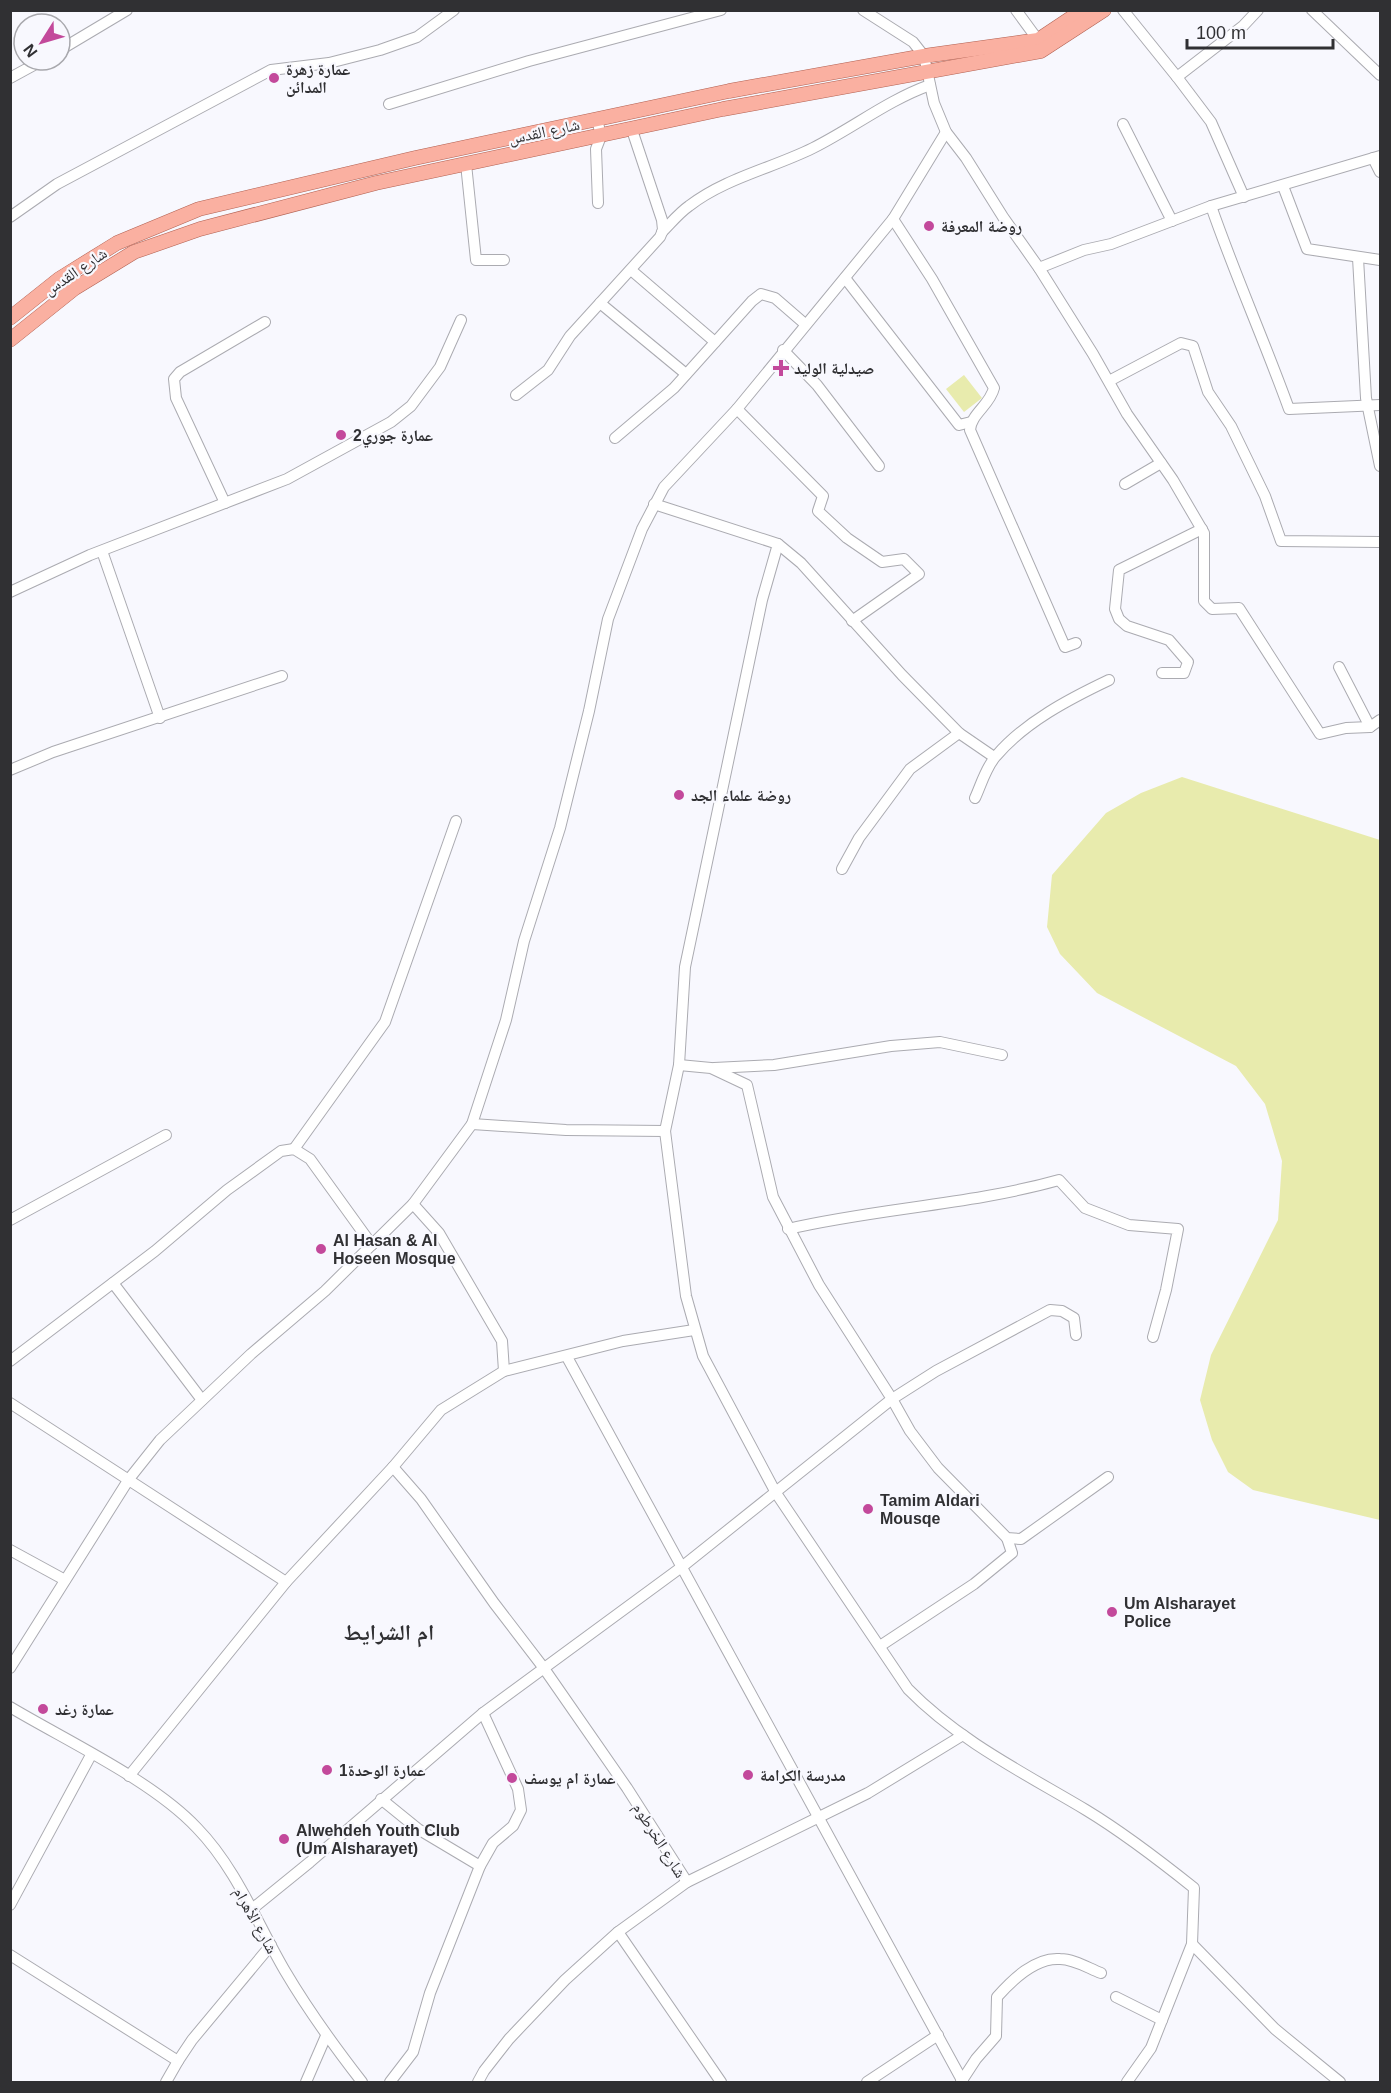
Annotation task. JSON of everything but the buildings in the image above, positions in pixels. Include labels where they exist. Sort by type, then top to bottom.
[{"type":"main road","name":"شارع القدس","points":[[10,318],[80,264],[117,243],[199,209],[729,91],[924,56],[1038,40],[1083,10]]},
{"type":"main road","name":"شارع القدس","points":[[10,340],[75,288],[134,252],[233,221],[376,183],[723,109],[1041,51],[1104,10]]},
{"type":"street","points":[[72,43],[127,10]]},
{"type":"street","points":[[10,217],[57,184],[271,70],[329,63],[380,51],[417,37],[454,10]]},
{"type":"street","points":[[389,104],[529,61],[721,10]]},
{"type":"street","points":[[863,10],[913,42],[924,56],[934,103],[946,132],[966,158],[1039,268],[1127,414],[1202,529],[1204,533],[1204,601],[1212,609],[1239,608],[1320,734],[1346,728],[1370,727],[1380,720]]},
{"type":"street","points":[[1016,10],[1038,40]]},
{"type":"street","points":[[1123,10],[1211,122],[1244,197]]},
{"type":"street","points":[[1177,77],[1258,10]]},
{"type":"street","points":[[1312,10],[1380,75]]},
{"type":"street","points":[[516,396],[548,370],[570,336],[688,206],[709,194],[810,149],[855,126],[890,102],[930,85]]},
{"type":"street","points":[[597,119],[600,136],[596,149],[598,203]]},
{"type":"street","points":[[1123,124],[1172,221]]},
{"type":"street","points":[[632,130],[662,220],[662,232]]},
{"type":"street","points":[[10,1668],[129,1479],[160,1440],[325,1291],[413,1204],[472,1124],[506,1020],[524,941],[560,828],[589,711],[608,619],[642,529],[664,487],[737,409],[783,350],[893,219],[946,132]]},
{"type":"street","points":[[1039,268],[1211,206],[1377,157],[1380,172]]},
{"type":"street","points":[[466,164],[476,260],[504,260]]},
{"type":"street","points":[[1283,186],[1307,249],[1380,260]]},
{"type":"street","points":[[1211,206],[1236,278],[1260,329],[1288,409],[1380,405]]},
{"type":"street","points":[[845,278],[959,425],[971,422],[992,399],[994,388],[932,279],[893,219]]},
{"type":"street","points":[[1358,258],[1368,404],[1380,466]]},
{"type":"street","points":[[631,270],[715,342]]},
{"type":"street","points":[[615,438],[686,374],[761,294],[775,298],[805,324]]},
{"type":"street","points":[[600,303],[686,374]]},
{"type":"street","points":[[10,592],[102,551],[287,479],[391,422],[411,406],[440,367],[461,320]]},
{"type":"street","points":[[225,503],[176,398],[174,379],[180,372],[265,322]]},
{"type":"street","points":[[1108,381],[1181,343],[1193,346],[1208,392],[1231,426],[1265,496],[1281,541],[1380,542]]},
{"type":"street","points":[[783,350],[818,385],[879,466]]},
{"type":"street","points":[[737,409],[824,496],[818,511],[847,538],[882,562],[904,559],[919,574],[852,621]]},
{"type":"street","points":[[971,422],[970,430],[1065,647],[1076,643]]},
{"type":"street","points":[[1125,484],[1161,463]]},
{"type":"street","points":[[654,504],[778,544],[801,563],[852,621],[959,733],[994,757]]},
{"type":"street","points":[[1162,673],[1184,673],[1188,662],[1169,640],[1127,626],[1119,619],[1115,609],[1119,570],[1202,529]]},
{"type":"street","points":[[778,544],[759,611],[685,967],[679,1065],[665,1131],[675,1218],[694,1330],[703,1356],[776,1493],[908,1689],[935,1717],[1033,1781],[1087,1810],[1149,1852],[1194,1888],[1192,1944],[1151,2048],[1126,2082]]},
{"type":"street","points":[[102,551],[160,718]]},
{"type":"street","points":[[1339,667],[1370,727]]},
{"type":"street","points":[[10,770],[53,752],[282,676]]},
{"type":"street","points":[[975,798],[994,757],[1022,731],[1070,699],[1109,680]]},
{"type":"street","points":[[842,869],[859,837],[910,769],[959,733]]},
{"type":"street","points":[[294,1149],[385,1022],[456,821]]},
{"type":"street","points":[[679,1065],[711,1068],[774,1065],[891,1046],[940,1042],[1002,1055]]},
{"type":"street","points":[[711,1068],[747,1085],[773,1197],[788,1229],[819,1284],[910,1431],[938,1467],[1007,1538],[1012,1553],[974,1584],[880,1646]]},
{"type":"street","points":[[472,1124],[566,1130],[665,1131]]},
{"type":"street","points":[[10,1220],[166,1135]]},
{"type":"street","points":[[10,1361],[155,1251],[227,1190],[281,1151],[294,1149],[310,1158],[372,1245]]},
{"type":"street","points":[[788,1229],[848,1215],[1011,1193],[1059,1180],[1085,1208],[1128,1225],[1178,1229],[1166,1290],[1152,1337]]},
{"type":"street","points":[[413,1204],[439,1233],[502,1341],[504,1371]]},
{"type":"street","points":[[113,1283],[202,1400]]},
{"type":"street","points":[[252,1909],[483,1713],[683,1566],[892,1399],[936,1371],[1050,1310],[1062,1311],[1074,1318],[1076,1335]]},
{"type":"street","points":[[129,1776],[286,1582],[393,1467],[441,1410],[504,1371],[567,1357],[623,1341],[694,1330]]},
{"type":"street","points":[[567,1357],[683,1566],[962,2082]]},
{"type":"street","points":[[10,1403],[286,1582]]},
{"type":"street","name":"شارع الخرطوم","points":[[393,1467],[422,1499],[494,1604],[543,1667],[627,1788],[687,1882],[618,1932],[565,1980],[508,2039],[478,2082]]},
{"type":"street","points":[[1007,1538],[1015,1540],[1026,1536],[1108,1477]]},
{"type":"street","points":[[10,1550],[65,1580]]},
{"type":"street","name":"شارع الأهرام","points":[[10,1707],[129,1776],[198,1828],[252,1909],[326,2036],[362,2082]]},
{"type":"street","points":[[390,2082],[413,2052],[430,1993],[480,1866],[493,1843],[513,1826],[521,1810],[518,1789],[483,1713]]},
{"type":"street","points":[[687,1882],[868,1793],[963,1735]]},
{"type":"street","points":[[10,1905],[91,1755]]},
{"type":"street","points":[[381,1799],[418,1829],[480,1866]]},
{"type":"street","points":[[618,1932],[721,2082]]},
{"type":"street","points":[[1192,1944],[1275,2029],[1340,2082]]},
{"type":"street","points":[[166,2082],[192,2040],[271,1945]]},
{"type":"street","points":[[10,1955],[178,2061]]},
{"type":"street","points":[[962,2082],[976,2059],[996,2037],[997,1997],[1012,1980],[1037,1964],[1059,1958],[1101,1973]]},
{"type":"street","points":[[1116,1997],[1162,2020]]},
{"type":"street","points":[[306,2082],[326,2036]]},
{"type":"street","points":[[867,2082],[938,2036]]},
{"type":"green space","points":[[964,375],[982,398],[964,412],[946,389]]},
{"type":"green space","points":[[1182,777],[1380,840],[1380,1520],[1253,1490],[1228,1472],[1212,1440],[1200,1400],[1211,1355],[1278,1220],[1282,1161],[1265,1104],[1236,1066],[1097,993],[1060,954],[1047,927],[1052,875],[1106,813],[1141,793]]},
{"type":"place","name":"عمارة زهرة المدائن","points":[[274,78]]},
{"type":"place","name":"روضة المعرفة","points":[[929,226]]},
{"type":"place","name":"صيدلية الوليد","points":[[781,368]]},
{"type":"place","name":"عمارة جوري2","points":[[341,435]]},
{"type":"place","name":"روضة علماء الجد","points":[[679,795]]},
{"type":"place","name":"Al Hasan & Al Hoseen Mosque","points":[[321,1249]]},
{"type":"place","name":"Tamim Aldari Mousqe","points":[[868,1509]]},
{"type":"place","name":"Um Alsharayet Police","points":[[1112,1612]]},
{"type":"place","name":"عمارة رغد","points":[[43,1709]]},
{"type":"place","name":"عمارة الوحدة1","points":[[327,1770]]},
{"type":"place","name":"مدرسة الكرامة","points":[[748,1775]]},
{"type":"place","name":"عمارة ام يوسف","points":[[512,1778]]},
{"type":"place","name":"Alwehdeh Youth Club (Um Alsharayet)","points":[[284,1839]]},
{"type":"district","name":"ام الشرايط","points":[[389,1632]]}]
